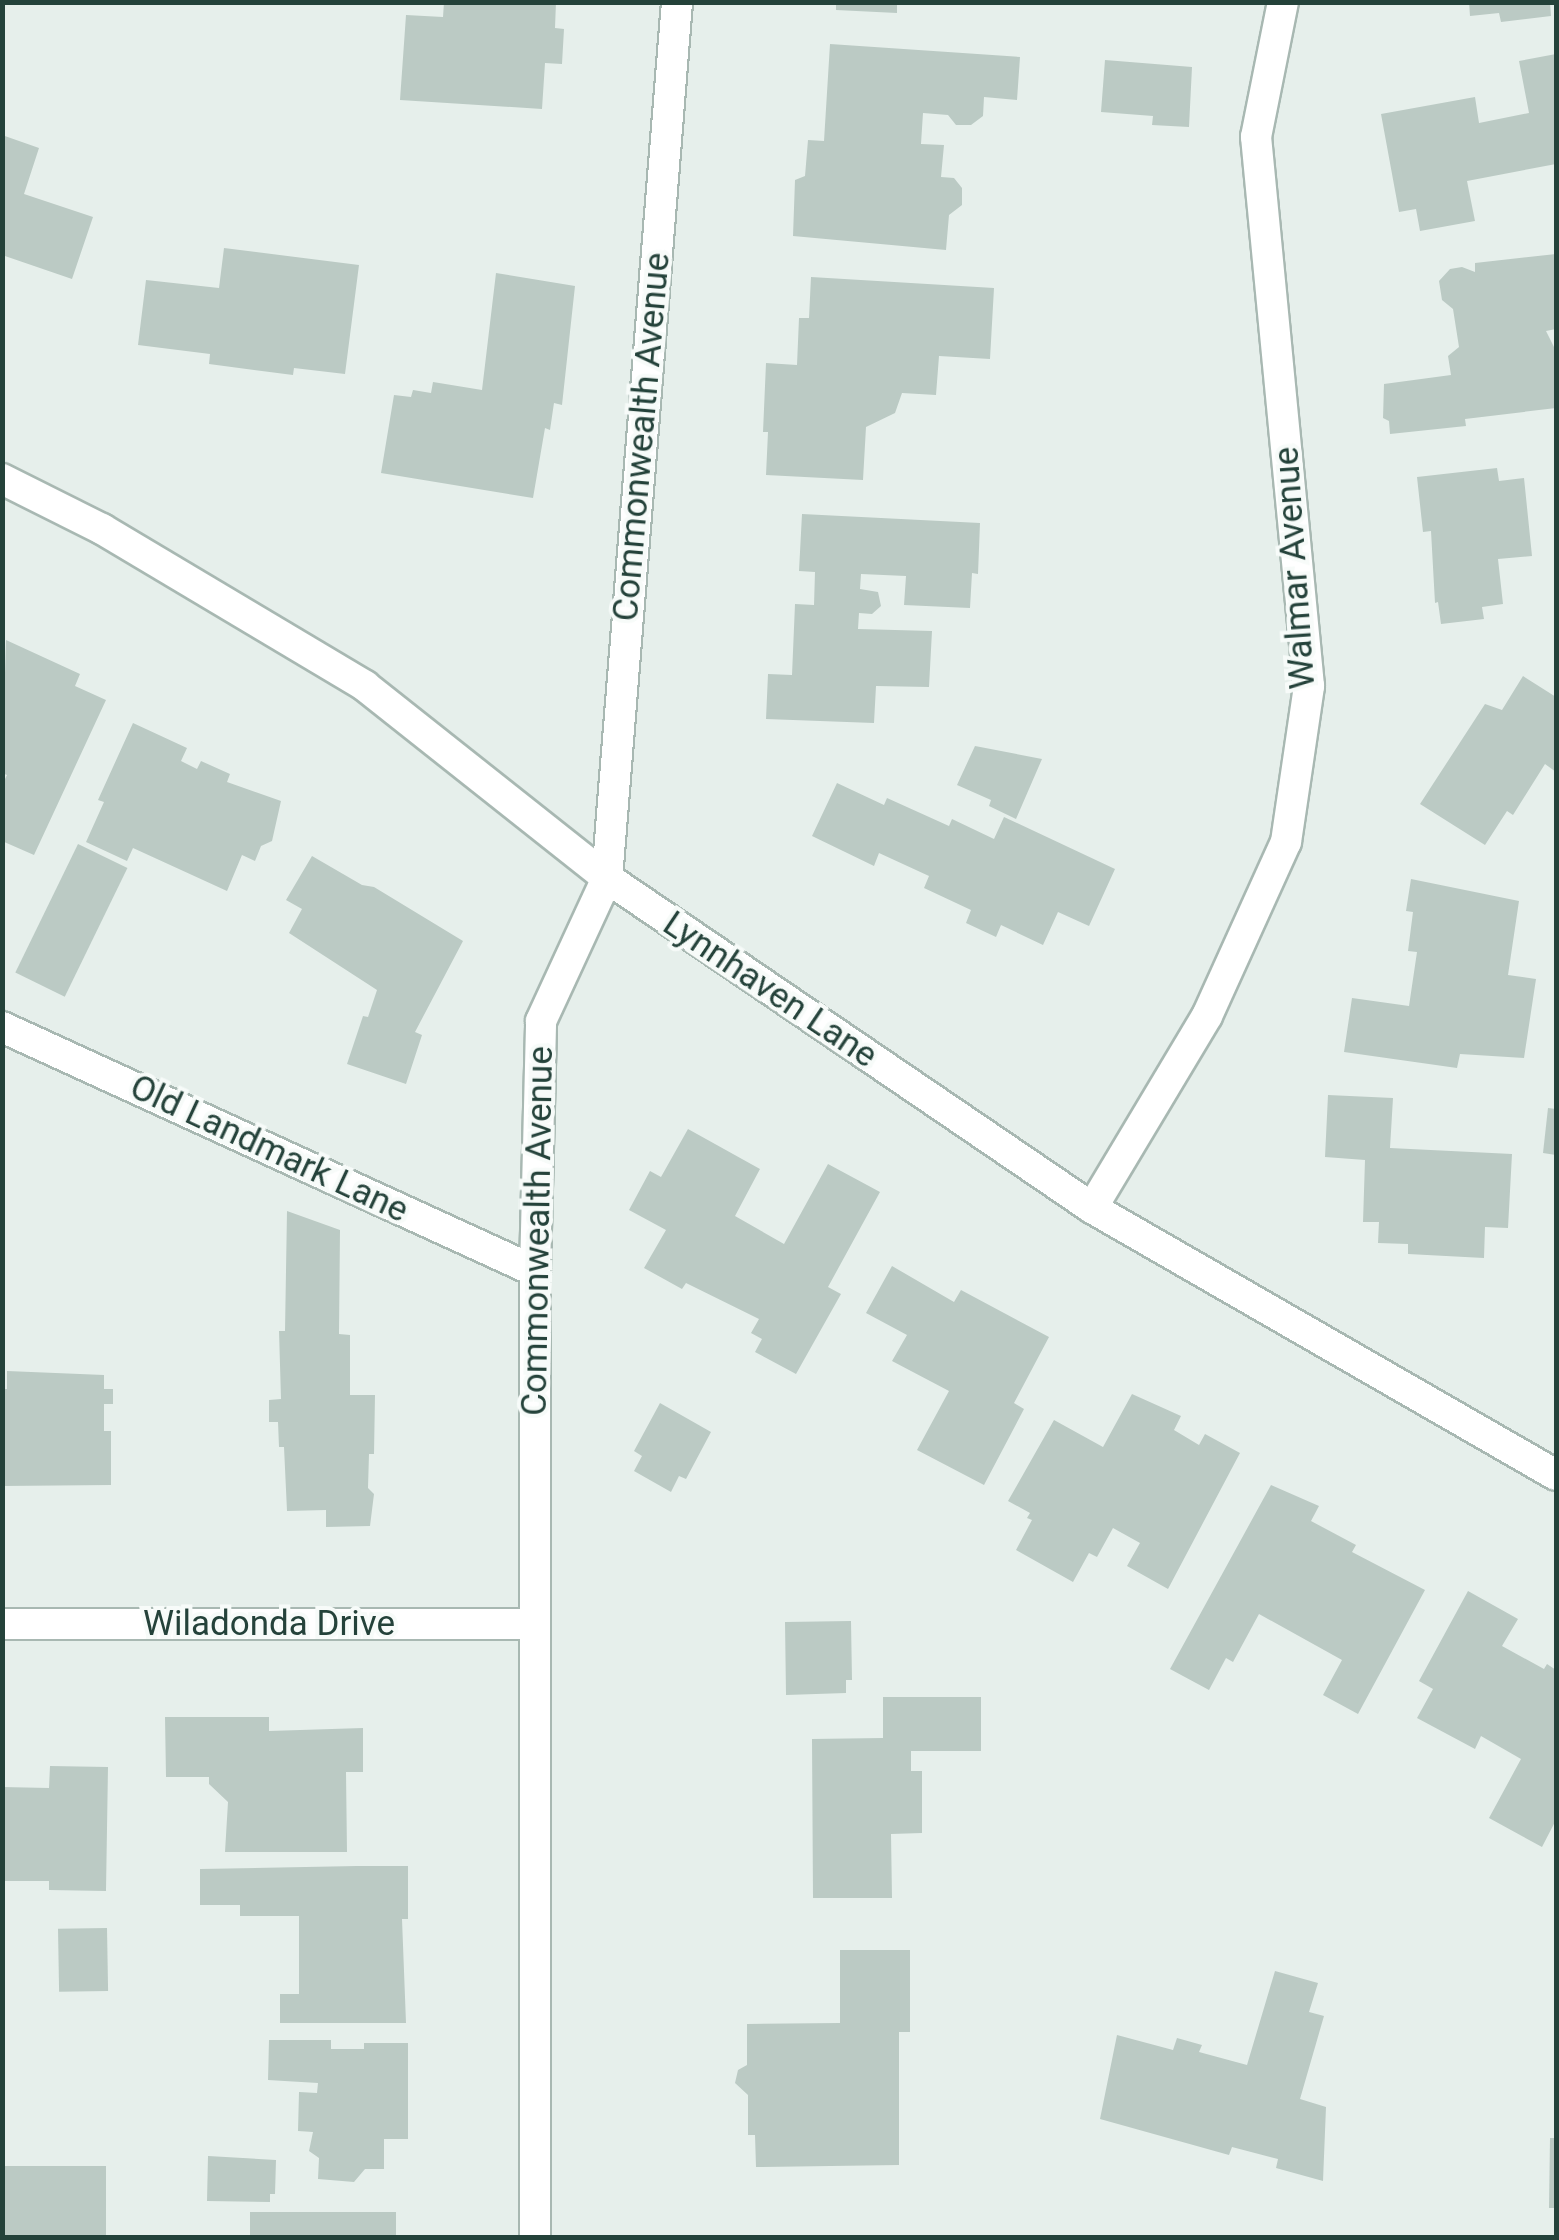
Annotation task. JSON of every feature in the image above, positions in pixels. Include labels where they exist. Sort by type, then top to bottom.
[{"type":"street","name":"Commonwealth Avenue","points":[[535,2238],[535,1270],[541,1021],[607,878],[677,2]]},
{"type":"street","name":"Walmar Avenue","points":[[1092,1208],[1207,1016],[1286,842],[1309,686],[1256,136],[1282,2]]},
{"type":"street","name":"Lynnhaven Lane","points":[[2,479],[102,528],[365,686],[607,878],[1092,1208],[1556,1475]]},
{"type":"street","name":"Old Landmark Lane","points":[[2,1027],[535,1270]]},
{"type":"street","name":"Wiladonda Drive","points":[[2,1624],[535,1624]]},
{"type":"building","points":[[444,2],[556,2],[555,28],[564,29],[562,64],[545,63],[542,109],[400,100],[406,15],[443,17]]},
{"type":"building","points":[[836,2],[897,2],[897,13],[836,10]]},
{"type":"building","points":[[1469,2],[1550,2],[1551,16],[1501,22],[1499,13],[1470,16]]},
{"type":"building","points":[[830,44],[1020,57],[1017,100],[984,97],[983,116],[971,125],[956,125],[948,115],[923,113],[921,144],[944,145],[941,177],[954,178],[962,188],[962,205],[949,215],[946,250],[793,236],[795,180],[805,176],[808,140],[824,141]]},
{"type":"building","points":[[1556,54],[1556,164],[1467,181],[1475,221],[1420,231],[1416,209],[1399,212],[1381,114],[1475,97],[1479,123],[1529,113],[1519,61]]},
{"type":"building","points":[[1105,60],[1192,67],[1189,127],[1152,125],[1153,116],[1101,112]]},
{"type":"building","points":[[2,135],[39,148],[24,194],[93,217],[72,279],[2,255]]},
{"type":"building","points":[[224,248],[359,265],[345,374],[294,368],[293,375],[209,364],[210,354],[138,345],[146,280],[219,288]]},
{"type":"building","points":[[1556,254],[1556,329],[1546,331],[1556,351],[1556,408],[1465,419],[1466,426],[1390,434],[1389,421],[1383,418],[1384,384],[1451,375],[1448,356],[1459,347],[1453,309],[1442,300],[1439,281],[1450,269],[1462,267],[1475,272],[1475,263]]},
{"type":"building","points":[[496,273],[575,286],[562,405],[554,403],[550,430],[545,428],[533,498],[381,473],[394,395],[411,397],[413,390],[431,393],[433,382],[482,390]]},
{"type":"building","points":[[811,277],[994,288],[990,359],[939,356],[936,395],[902,393],[895,413],[866,427],[863,480],[766,475],[766,363],[797,365],[799,318],[809,318]]},
{"type":"building","points":[[1497,468],[1499,481],[1524,478],[1532,556],[1498,559],[1503,604],[1482,607],[1484,619],[1441,624],[1438,602],[1435,603],[1431,531],[1423,532],[1417,477]]},
{"type":"building","points":[[802,514],[980,523],[978,574],[972,573],[970,608],[904,605],[906,576],[861,574],[860,589],[878,592],[881,606],[872,614],[859,613],[858,629],[932,631],[929,687],[876,686],[874,723],[766,719],[768,674],[792,675],[795,604],[814,605],[815,572],[799,571]]},
{"type":"building","points":[[6,640],[80,674],[75,686],[106,700],[34,855],[2,841],[2,785],[7,775],[2,773]]},
{"type":"building","points":[[1523,676],[1556,697],[1556,772],[1545,764],[1513,815],[1507,811],[1485,845],[1420,804],[1485,704],[1502,710]]},
{"type":"building","points":[[133,723],[187,748],[181,761],[197,769],[201,761],[230,774],[227,782],[281,801],[272,841],[261,846],[255,861],[242,855],[227,891],[133,848],[127,861],[86,842],[104,802],[98,800]]},
{"type":"building","points":[[975,746],[1042,759],[1016,819],[989,806],[991,800],[957,785]]},
{"type":"building","points":[[837,783],[884,805],[887,798],[949,826],[952,819],[994,839],[1004,817],[1115,869],[1089,926],[1058,912],[1043,945],[1001,925],[996,937],[966,923],[971,910],[924,888],[929,876],[879,853],[874,866],[812,836]]},
{"type":"building","points":[[78,844],[127,868],[65,997],[15,973]]},
{"type":"building","points":[[312,856],[362,885],[374,887],[463,941],[415,1032],[422,1035],[406,1084],[347,1064],[363,1016],[368,1017],[377,990],[289,933],[302,909],[286,900]]},
{"type":"building","points":[[1411,879],[1519,901],[1508,975],[1536,979],[1524,1058],[1460,1054],[1457,1068],[1344,1052],[1352,998],[1409,1006],[1417,952],[1408,951],[1413,912],[1406,911]]},
{"type":"building","points":[[1328,1095],[1393,1098],[1390,1148],[1512,1154],[1508,1228],[1485,1227],[1484,1258],[1408,1254],[1408,1244],[1378,1243],[1379,1222],[1363,1222],[1365,1160],[1325,1157]]},
{"type":"building","points":[[1548,1108],[1556,1109],[1556,1155],[1543,1153]]},
{"type":"building","points":[[688,1129],[760,1169],[735,1216],[784,1244],[828,1164],[880,1192],[828,1287],[841,1294],[796,1374],[755,1352],[762,1339],[751,1333],[759,1319],[686,1283],[682,1289],[644,1268],[666,1230],[629,1210],[650,1171],[661,1177]]},
{"type":"building","points":[[287,1211],[340,1230],[339,1334],[350,1335],[350,1395],[375,1395],[374,1454],[369,1454],[368,1488],[374,1494],[370,1526],[326,1527],[326,1510],[287,1511],[284,1447],[279,1447],[278,1422],[269,1422],[269,1400],[281,1399],[279,1331],[285,1331]]},
{"type":"building","points":[[892,1266],[954,1302],[961,1290],[1049,1337],[1014,1403],[1024,1409],[984,1485],[917,1450],[949,1391],[892,1361],[907,1335],[866,1313]]},
{"type":"building","points":[[7,1371],[104,1375],[104,1389],[113,1389],[113,1404],[104,1404],[104,1431],[111,1431],[111,1485],[2,1486],[2,1389],[7,1389]]},
{"type":"building","points":[[1132,1394],[1181,1416],[1174,1430],[1199,1445],[1205,1434],[1240,1453],[1168,1589],[1127,1566],[1140,1543],[1113,1528],[1097,1557],[1089,1553],[1073,1582],[1016,1550],[1032,1520],[1027,1518],[1030,1513],[1008,1501],[1054,1420],[1103,1447]]},
{"type":"building","points":[[660,1403],[711,1432],[686,1479],[679,1476],[671,1492],[634,1471],[642,1456],[634,1451]]},
{"type":"building","points":[[1271,1485],[1319,1506],[1311,1521],[1356,1545],[1352,1552],[1425,1590],[1358,1714],[1323,1695],[1342,1660],[1259,1614],[1233,1662],[1226,1658],[1209,1690],[1170,1669]]},
{"type":"building","points":[[1468,1591],[1518,1619],[1502,1646],[1544,1669],[1547,1664],[1556,1670],[1556,1820],[1542,1847],[1489,1818],[1521,1759],[1481,1736],[1475,1749],[1417,1718],[1433,1689],[1419,1681]]},
{"type":"building","points":[[851,1621],[852,1680],[846,1680],[846,1693],[786,1695],[785,1622]]},
{"type":"building","points":[[883,1697],[981,1697],[981,1751],[911,1751],[911,1771],[922,1771],[922,1833],[891,1834],[892,1898],[813,1898],[812,1739],[883,1738]]},
{"type":"building","points":[[165,1717],[269,1717],[269,1731],[363,1728],[363,1772],[346,1772],[347,1852],[225,1852],[228,1802],[209,1784],[209,1777],[166,1777]]},
{"type":"building","points":[[50,1766],[108,1767],[106,1891],[49,1890],[49,1881],[2,1881],[2,1787],[49,1788]]},
{"type":"building","points":[[408,1866],[408,1919],[402,1919],[406,2023],[280,2023],[280,1994],[299,1994],[299,1916],[240,1916],[240,1905],[200,1905],[200,1869]]},
{"type":"building","points":[[107,1928],[108,1991],[59,1992],[58,1929]]},
{"type":"building","points":[[840,1950],[910,1950],[910,2032],[899,2032],[899,2165],[756,2167],[755,2135],[748,2135],[748,2095],[735,2083],[738,2070],[747,2065],[747,2024],[840,2023]]},
{"type":"building","points":[[1275,1971],[1318,1983],[1309,2012],[1324,2016],[1300,2099],[1326,2107],[1323,2181],[1276,2168],[1278,2159],[1232,2147],[1229,2155],[1100,2119],[1117,2035],[1173,2050],[1177,2038],[1202,2045],[1199,2052],[1247,2065]]},
{"type":"building","points":[[269,2040],[331,2040],[331,2049],[364,2049],[364,2043],[408,2043],[408,2139],[384,2139],[384,2169],[365,2169],[354,2182],[318,2179],[319,2158],[309,2151],[313,2132],[298,2131],[299,2092],[317,2093],[318,2083],[268,2080]]},
{"type":"building","points":[[1550,2138],[1556,2138],[1556,2208],[1549,2208]]},
{"type":"building","points":[[208,2156],[276,2160],[275,2194],[270,2194],[270,2202],[207,2201]]},
{"type":"building","points":[[2,2166],[106,2166],[106,2238],[2,2238]]},
{"type":"building","points":[[250,2212],[396,2212],[396,2238],[250,2238]]}]
